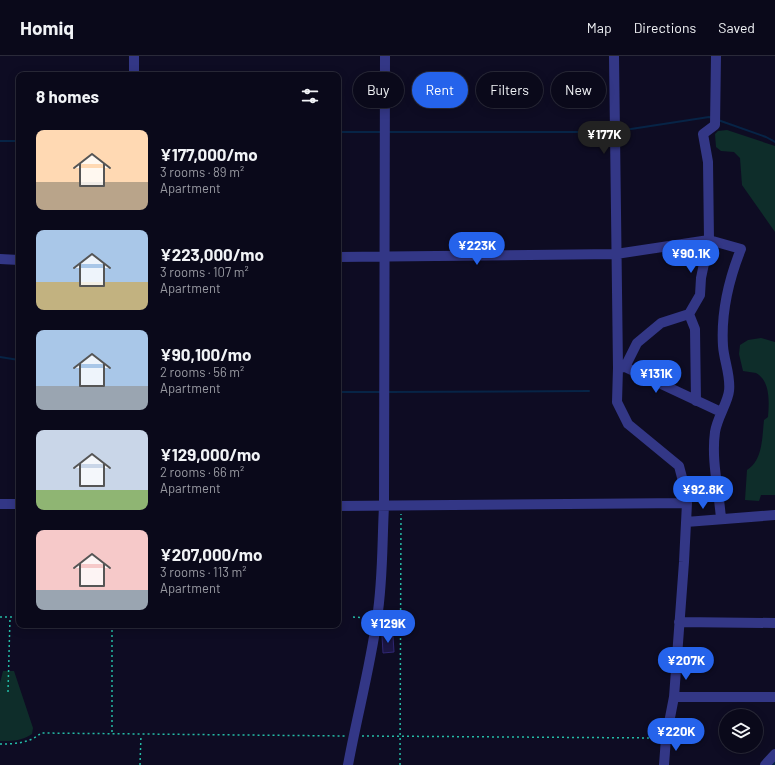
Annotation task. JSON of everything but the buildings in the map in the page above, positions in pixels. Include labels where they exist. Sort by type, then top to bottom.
[{"type":"street","points":[[134,56],[134,72]]},
{"type":"street","points":[[348,765],[377,618],[382,575],[384,506],[385,56]]},
{"type":"street","points":[[614,56],[616,254],[621,368],[616,402],[628,424],[679,466],[687,503],[674,697],[666,738],[664,765]]},
{"type":"street","points":[[621,368],[637,344],[661,323],[689,314],[700,296],[701,278],[709,240],[708,162],[703,134],[715,126],[716,56]]},
{"type":"street","points":[[341,257],[616,254],[709,240],[741,249],[729,289],[722,330],[729,392],[715,432],[714,458],[721,519]]},
{"type":"street","points":[[0,259],[16,260]]},
{"type":"street","points":[[689,314],[695,329],[696,401]]},
{"type":"street","points":[[621,368],[721,412]]},
{"type":"street","points":[[341,506],[687,503]]},
{"type":"street","points":[[0,504],[16,504]]},
{"type":"street","points":[[686,522],[775,515]]},
{"type":"street","points":[[679,622],[775,623]]},
{"type":"street","points":[[674,697],[775,697]]},
{"type":"street","points":[[765,765],[775,754]]},
{"type":"path","points":[[400,765],[402,506]]},
{"type":"path","points":[[0,617],[16,617]]},
{"type":"path","points":[[8,692],[10,617]]},
{"type":"path","points":[[112,628],[112,734]]},
{"type":"path","points":[[0,744],[22,743],[36,739],[41,734],[666,738]]},
{"type":"path","points":[[140,765],[141,735]]},
{"type":"green space","points":[[727,130],[775,146],[775,232],[742,185],[740,158],[734,152],[721,151],[716,147],[715,134],[718,131]]},
{"type":"green space","points":[[761,338],[775,342],[775,495],[761,495],[759,501],[745,500],[747,470],[756,460],[761,448],[764,420],[768,417],[768,393],[767,387],[761,377],[756,373],[743,371],[739,354],[740,345],[748,340]]},
{"type":"green space","points":[[3,671],[14,671],[33,728],[32,734],[13,741],[0,741],[0,683]]},
{"type":"waterway","points":[[618,131],[709,117],[712,118]]},
{"type":"waterway","points":[[718,120],[766,137],[775,142]]},
{"type":"waterway","points":[[341,132],[382,132]]},
{"type":"waterway","points":[[388,132],[612,132]]},
{"type":"waterway","points":[[0,141],[16,141]]},
{"type":"waterway","points":[[0,357],[16,360]]},
{"type":"waterway","points":[[388,392],[589,391]]},
{"type":"waterway","points":[[341,392],[382,392]]}]
